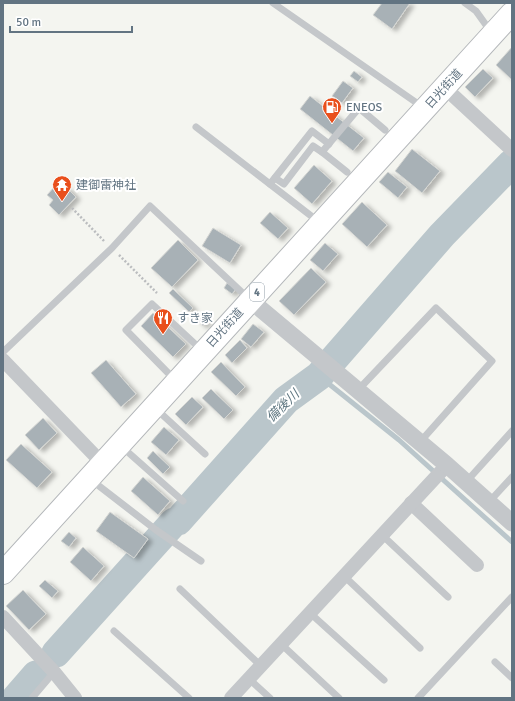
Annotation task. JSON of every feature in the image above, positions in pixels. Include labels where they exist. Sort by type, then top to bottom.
[{"type":"highway","name":"日光街道","points":[[3,573],[512,13]]},
{"type":"street","points":[[444,88],[512,150]]},
{"type":"street","points":[[250,300],[420,442],[512,523]]},
{"type":"street","points":[[3,360],[96,470]]},
{"type":"street","points":[[231,698],[447,465]]},
{"type":"street","points":[[411,503],[477,565]]},
{"type":"street","points":[[3,617],[54,672],[75,698]]},
{"type":"lane","points":[[273,3],[426,109]]},
{"type":"lane","points":[[465,3],[476,11],[492,34]]},
{"type":"lane","points":[[322,152],[359,108],[385,130]]},
{"type":"lane","points":[[196,127],[321,223]]},
{"type":"lane","points":[[270,184],[312,130],[329,144]]},
{"type":"lane","points":[[275,178],[284,184],[314,146],[347,172]]},
{"type":"lane","points":[[3,352],[112,248],[150,206],[250,300]]},
{"type":"lane","points":[[176,382],[126,330],[152,304],[194,343]]},
{"type":"lane","points":[[358,390],[436,308],[492,361],[420,442]]},
{"type":"lane","points":[[154,406],[205,454]]},
{"type":"lane","points":[[466,482],[512,432]]},
{"type":"lane","points":[[119,444],[183,501]]},
{"type":"lane","points":[[96,470],[156,530],[201,561]]},
{"type":"lane","points":[[489,502],[512,477]]},
{"type":"lane","points":[[382,535],[448,597]]},
{"type":"lane","points":[[344,576],[420,648]]},
{"type":"lane","points":[[180,589],[261,666]]},
{"type":"lane","points":[[418,698],[512,597]]},
{"type":"lane","points":[[310,613],[384,680]]},
{"type":"lane","points":[[114,632],[189,698]]},
{"type":"lane","points":[[281,644],[338,698]]},
{"type":"lane","points":[[495,662],[512,678]]},
{"type":"lane","points":[[32,698],[54,672]]},
{"type":"lane","points":[[249,679],[270,698]]},
{"type":"path","points":[[72,208],[161,298]]},
{"type":"building","points":[[382,3],[410,3],[392,29],[373,15]]},
{"type":"building","points":[[512,47],[512,80],[496,65]]},
{"type":"building","points":[[483,69],[493,78],[475,97],[465,87]]},
{"type":"building","points":[[354,71],[362,77],[358,82],[350,76]]},
{"type":"building","points":[[343,81],[353,88],[342,103],[332,96]]},
{"type":"building","name":"ENEOS","points":[[310,96],[364,138],[353,151],[300,109]]},
{"type":"building","points":[[412,149],[440,171],[422,193],[395,171]]},
{"type":"building","points":[[314,165],[332,181],[312,204],[294,188]]},
{"type":"building","points":[[388,172],[407,187],[398,198],[379,182]]},
{"type":"building","points":[[56,185],[62,191],[66,187],[76,197],[59,215],[49,205],[53,200],[47,195]]},
{"type":"building","points":[[362,202],[387,225],[367,247],[342,224]]},
{"type":"building","points":[[270,212],[288,228],[278,239],[260,223]]},
{"type":"building","points":[[213,228],[241,245],[230,263],[202,246]]},
{"type":"building","points":[[178,240],[198,260],[172,287],[151,268]]},
{"type":"building","points":[[325,243],[338,254],[323,271],[310,260]]},
{"type":"building","points":[[311,268],[326,282],[294,315],[279,301]]},
{"type":"building","points":[[227,283],[236,289],[232,294],[224,288]]},
{"type":"building","points":[[173,289],[193,308],[189,312],[169,293]]},
{"type":"building","name":"すき家","points":[[153,313],[186,344],[173,357],[141,326]]},
{"type":"building","points":[[199,315],[207,322],[203,326],[195,318]]},
{"type":"building","points":[[253,324],[264,332],[251,347],[241,339]]},
{"type":"building","points":[[240,340],[247,348],[232,363],[225,355]]},
{"type":"building","points":[[106,360],[136,394],[121,407],[91,373]]},
{"type":"building","points":[[221,362],[245,387],[236,396],[211,372]]},
{"type":"building","points":[[211,389],[233,410],[224,419],[202,398]]},
{"type":"building","points":[[192,397],[203,407],[186,425],[175,414]]},
{"type":"building","points":[[43,418],[57,433],[39,450],[25,435]]},
{"type":"building","points":[[164,427],[179,440],[166,455],[151,442]]},
{"type":"building","points":[[21,444],[52,472],[37,488],[6,460]]},
{"type":"building","points":[[153,451],[170,467],[163,474],[147,458]]},
{"type":"building","points":[[143,477],[170,501],[158,515],[131,491]]},
{"type":"building","points":[[110,512],[148,539],[134,558],[96,531]]},
{"type":"building","points":[[69,532],[76,538],[69,547],[61,541]]},
{"type":"building","points":[[83,547],[104,566],[91,581],[70,562]]},
{"type":"building","points":[[45,580],[58,591],[52,598],[39,586]]},
{"type":"building","points":[[23,590],[46,614],[29,630],[6,606]]},
{"type":"waterway","name":"備後川","points":[[56,653],[174,522],[178,521],[286,400],[319,376],[442,235],[512,163]]},
{"type":"waterway","points":[[319,376],[399,440],[512,542]]},
{"type":"waterway","name":"備後川","points":[[16,698],[36,675]]},
{"type":"place","name":"ENEOS","points":[[332,124]]},
{"type":"place","name":"建御雷神社","points":[[62,202]]},
{"type":"place","name":"すき家","points":[[163,335]]}]
